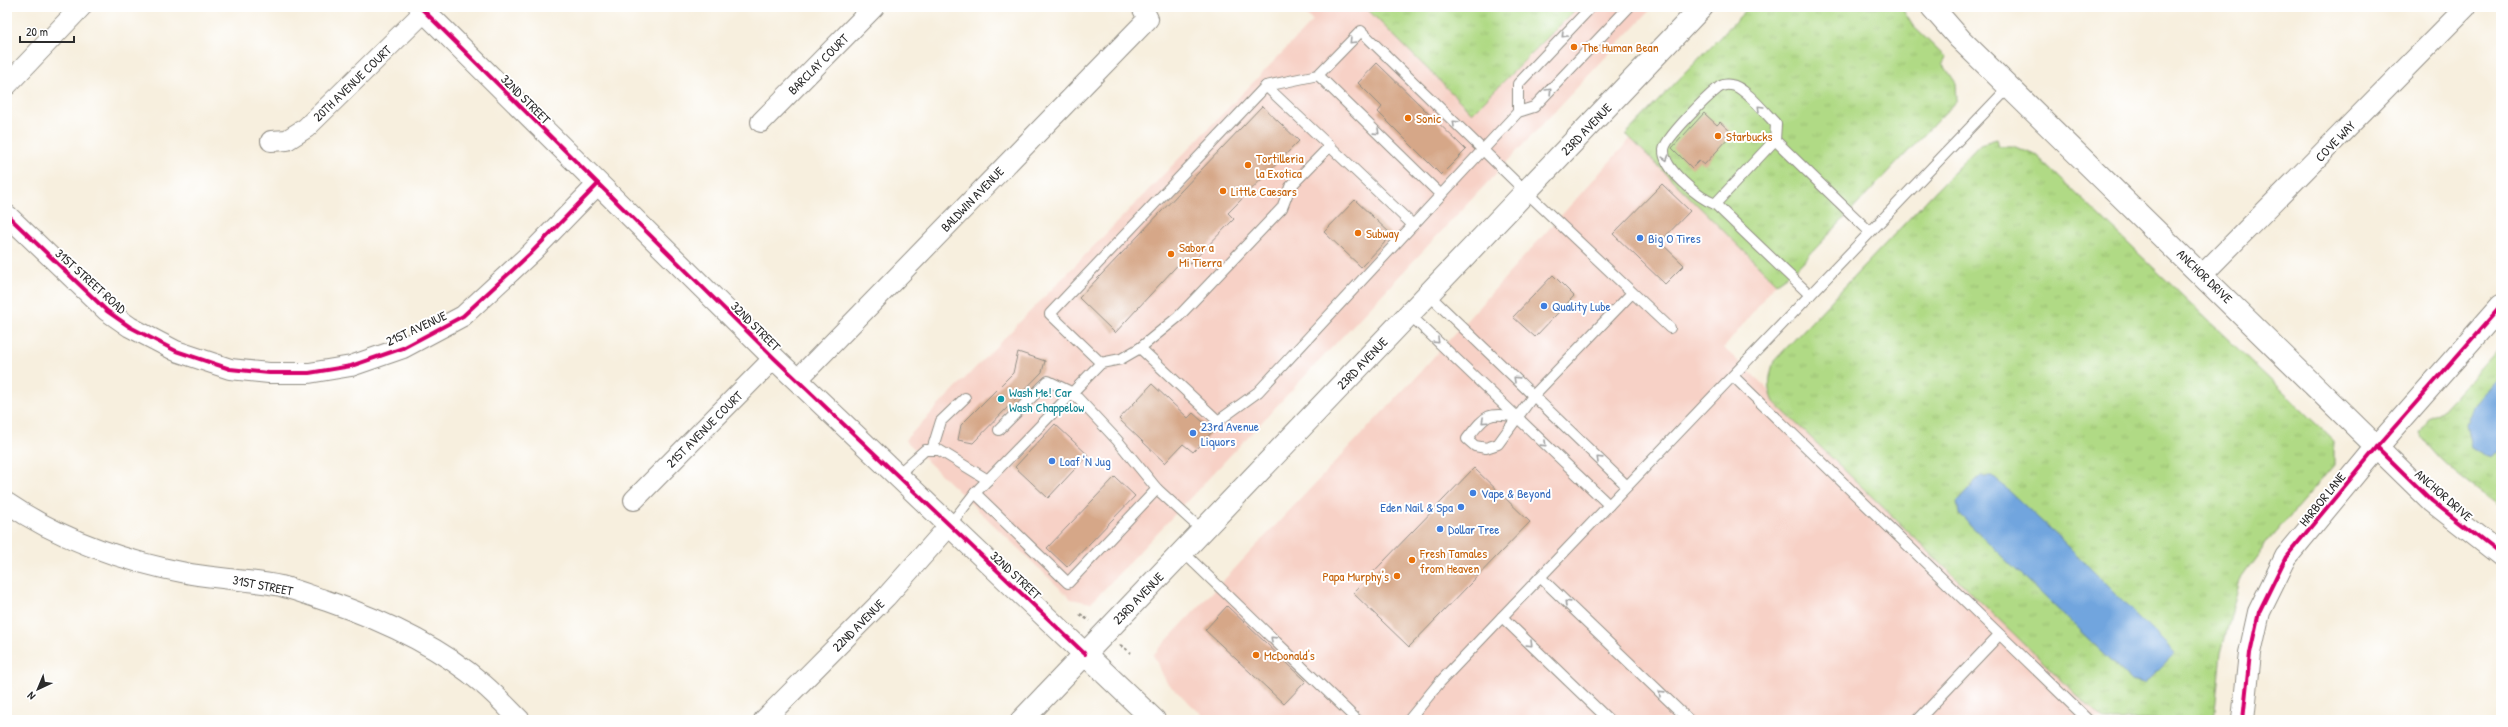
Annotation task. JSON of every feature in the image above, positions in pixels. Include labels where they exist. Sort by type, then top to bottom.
[{"type":"street","points":[[7,84],[81,7]]},
{"type":"street","name":"BARCLAY COURT","points":[[761,122],[874,7]]},
{"type":"street","name":"23RD AVENUE","points":[[1022,720],[1702,7]]},
{"type":"street","name":"ANCHOR DRIVE","points":[[1932,7],[1960,39],[2203,274],[2432,501],[2501,555]]},
{"type":"street","name":"COVE WAY","points":[[2203,274],[2466,7]]},
{"type":"street","name":"20TH AVENUE COURT","points":[[272,141],[287,140],[306,128],[422,9]]},
{"type":"street","name":"32ND STREET","points":[[422,9],[796,380],[1154,720]]},
{"type":"street","name":"BALDWIN AVENUE","points":[[796,380],[1145,13]]},
{"type":"street","name":"21ST AVENUE","points":[[171,349],[230,369],[269,373],[309,373],[351,366],[403,348],[449,325],[480,302],[598,184]]},
{"type":"street","name":"31ST STREET ROAD","points":[[7,215],[107,311],[130,327],[171,349]]},
{"type":"street","name":"HARBOR LANE","points":[[2243,720],[2250,653],[2257,619],[2273,581],[2286,557],[2377,447],[2501,306]]},
{"type":"street","name":"21ST AVENUE COURT","points":[[634,500],[774,358]]},
{"type":"street","name":"31ST STREET","points":[[7,503],[62,534],[112,553],[186,573],[282,586],[357,612],[420,641],[455,663],[483,684],[520,720]]},
{"type":"street","name":"22ND AVENUE","points":[[764,720],[886,597],[949,526]]},
{"type":"lane","points":[[1518,112],[1518,84],[1591,7]]},
{"type":"lane","points":[[1140,348],[1218,421],[1258,392],[1518,112],[1534,107],[1629,7]]},
{"type":"lane","points":[[1101,363],[1050,314],[1266,86],[1318,75],[1361,31],[1482,150],[1670,328]]},
{"type":"lane","points":[[1318,75],[1440,195]]},
{"type":"lane","points":[[1716,204],[1775,140],[1776,124],[1740,88],[1733,85],[1718,88],[1666,142],[1664,158],[1669,167],[1703,200],[1716,204],[1810,295]]},
{"type":"lane","points":[[1266,86],[1413,225]]},
{"type":"lane","points":[[1412,719],[1440,682],[2010,86]]},
{"type":"lane","points":[[1775,140],[1870,232]]},
{"type":"lane","points":[[949,526],[975,493],[1101,363],[1121,359],[1140,348],[1178,317],[1282,208],[1290,187],[1329,147]]},
{"type":"lane","points":[[1516,417],[1496,413],[1486,418],[1467,439],[1475,446],[1486,448],[1498,444],[1509,432],[1516,417],[1533,396],[1632,293]]},
{"type":"lane","points":[[1428,294],[1627,486]]},
{"type":"lane","points":[[1409,314],[1609,505]]},
{"type":"lane","points":[[1733,376],[2088,720]]},
{"type":"lane","points":[[999,430],[1048,381],[1073,392],[1117,440],[1157,489],[1203,531]]},
{"type":"lane","points":[[932,450],[941,421],[965,398]]},
{"type":"lane","points":[[896,476],[925,450],[939,450],[988,480]]},
{"type":"lane","points":[[975,493],[1068,583],[1157,489]]},
{"type":"lane","points":[[1182,552],[1357,720]]},
{"type":"lane","points":[[1540,577],[1689,720]]},
{"type":"lane","points":[[1502,617],[1609,720]]},
{"type":"lane","points":[[1918,720],[1999,634]]},
{"type":"shaded area","points":[[1299,7],[1365,7],[1472,113],[1578,7],[1653,7],[1091,603],[1071,599],[905,440],[1313,21]]},
{"type":"shaded area","points":[[1631,138],[1776,283],[1724,348],[1768,389],[1774,402],[2103,720],[1208,720],[1167,683],[1153,655],[1412,381]]},
{"type":"green space","points":[[1365,7],[1578,7],[1472,113]]},
{"type":"green space","points":[[1749,7],[1901,7],[1913,26],[1946,58],[1943,64],[1956,83],[1957,100],[1796,269],[1776,283],[1626,134]]},
{"type":"green space","points":[[1997,139],[1999,146],[2013,146],[2037,156],[2334,441],[2334,465],[2268,541],[2240,580],[2221,653],[2214,720],[2103,720],[1774,402],[1770,392],[1771,372],[1774,361],[1980,144]]},
{"type":"green space","points":[[2501,345],[2501,507],[2468,483],[2437,456],[2420,434],[2429,418],[2441,411]]},
{"type":"water","points":[[2501,374],[2501,450],[2490,457],[2472,447],[2467,424],[2474,406]]},
{"type":"water","points":[[1981,476],[1993,476],[2067,545],[2175,653],[2145,683],[2131,680],[1959,514],[1957,502]]},
{"type":"building","name":"Sonic","points":[[1377,63],[1466,150],[1441,175],[1378,112],[1382,107],[1358,83]]},
{"type":"building","points":[[1262,106],[1299,141],[1228,213],[1234,219],[1190,264],[1184,258],[1115,333],[1079,298]]},
{"type":"building","points":[[1704,113],[1717,125],[1720,122],[1730,131],[1726,135],[1729,138],[1704,165],[1699,161],[1692,168],[1672,148]]},
{"type":"building","name":"Big O Tires","points":[[1662,184],[1690,211],[1660,242],[1684,265],[1665,284],[1613,234]]},
{"type":"building","name":"Subway","points":[[1355,200],[1392,235],[1361,267],[1324,232]]},
{"type":"building","name":"Quality Lube","points":[[1553,275],[1574,296],[1535,337],[1513,317]]},
{"type":"building","name":"Wash Me! Car Wash Chappelow","points":[[1018,352],[1045,361],[1042,372],[973,443],[958,440],[961,425],[1013,373]]},
{"type":"building","points":[[1152,384],[1188,418],[1193,413],[1213,431],[1193,452],[1183,444],[1165,463],[1119,419]]},
{"type":"building","name":"Loaf 'N Jug","points":[[1055,424],[1088,455],[1048,498],[1015,467]]},
{"type":"building","points":[[1474,468],[1530,522],[1409,647],[1353,593]]},
{"type":"building","points":[[1115,477],[1135,496],[1067,567],[1047,548]]},
{"type":"building","name":"McDonald's","points":[[1227,606],[1306,681],[1284,704],[1205,630]]},
{"type":"cycle path","points":[[420,7],[774,358],[1085,654]]},
{"type":"cycle path","points":[[7,215],[107,311],[130,327],[176,351],[230,369],[269,373],[309,373],[351,366],[403,348],[463,316],[532,252],[598,184]]},
{"type":"cycle path","points":[[2243,720],[2250,653],[2259,612],[2286,557],[2377,447],[2501,306]]},
{"type":"cycle path","points":[[2377,447],[2432,501],[2501,555]]},
{"type":"place","name":"The Human Bean","points":[[1574,47]]},
{"type":"place","name":"Sonic","points":[[1408,118]]},
{"type":"place","name":"Starbucks","points":[[1718,136]]},
{"type":"place","name":"Tortilleria la Exotica","points":[[1248,165]]},
{"type":"place","name":"Little Caesars","points":[[1223,191]]},
{"type":"place","name":"Subway","points":[[1358,233]]},
{"type":"place","name":"Big O Tires","points":[[1640,238]]},
{"type":"place","name":"Sabor a Mi Tierra","points":[[1171,254]]},
{"type":"place","name":"Quality Lube","points":[[1544,306]]},
{"type":"place","name":"Wash Me! Car Wash Chappelow","points":[[1001,399]]},
{"type":"place","name":"23rd Avenue Liquors","points":[[1193,433]]},
{"type":"place","name":"Loaf 'N Jug","points":[[1052,461]]},
{"type":"place","name":"Vape & Beyond","points":[[1473,493]]},
{"type":"place","name":"Eden Nail & Spa","points":[[1461,507]]},
{"type":"place","name":"Dollar Tree","points":[[1440,529]]},
{"type":"place","name":"Fresh Tamales from Heaven","points":[[1412,560]]},
{"type":"place","name":"Papa Murphy's","points":[[1397,576]]},
{"type":"place","name":"McDonald's","points":[[1256,655]]}]
